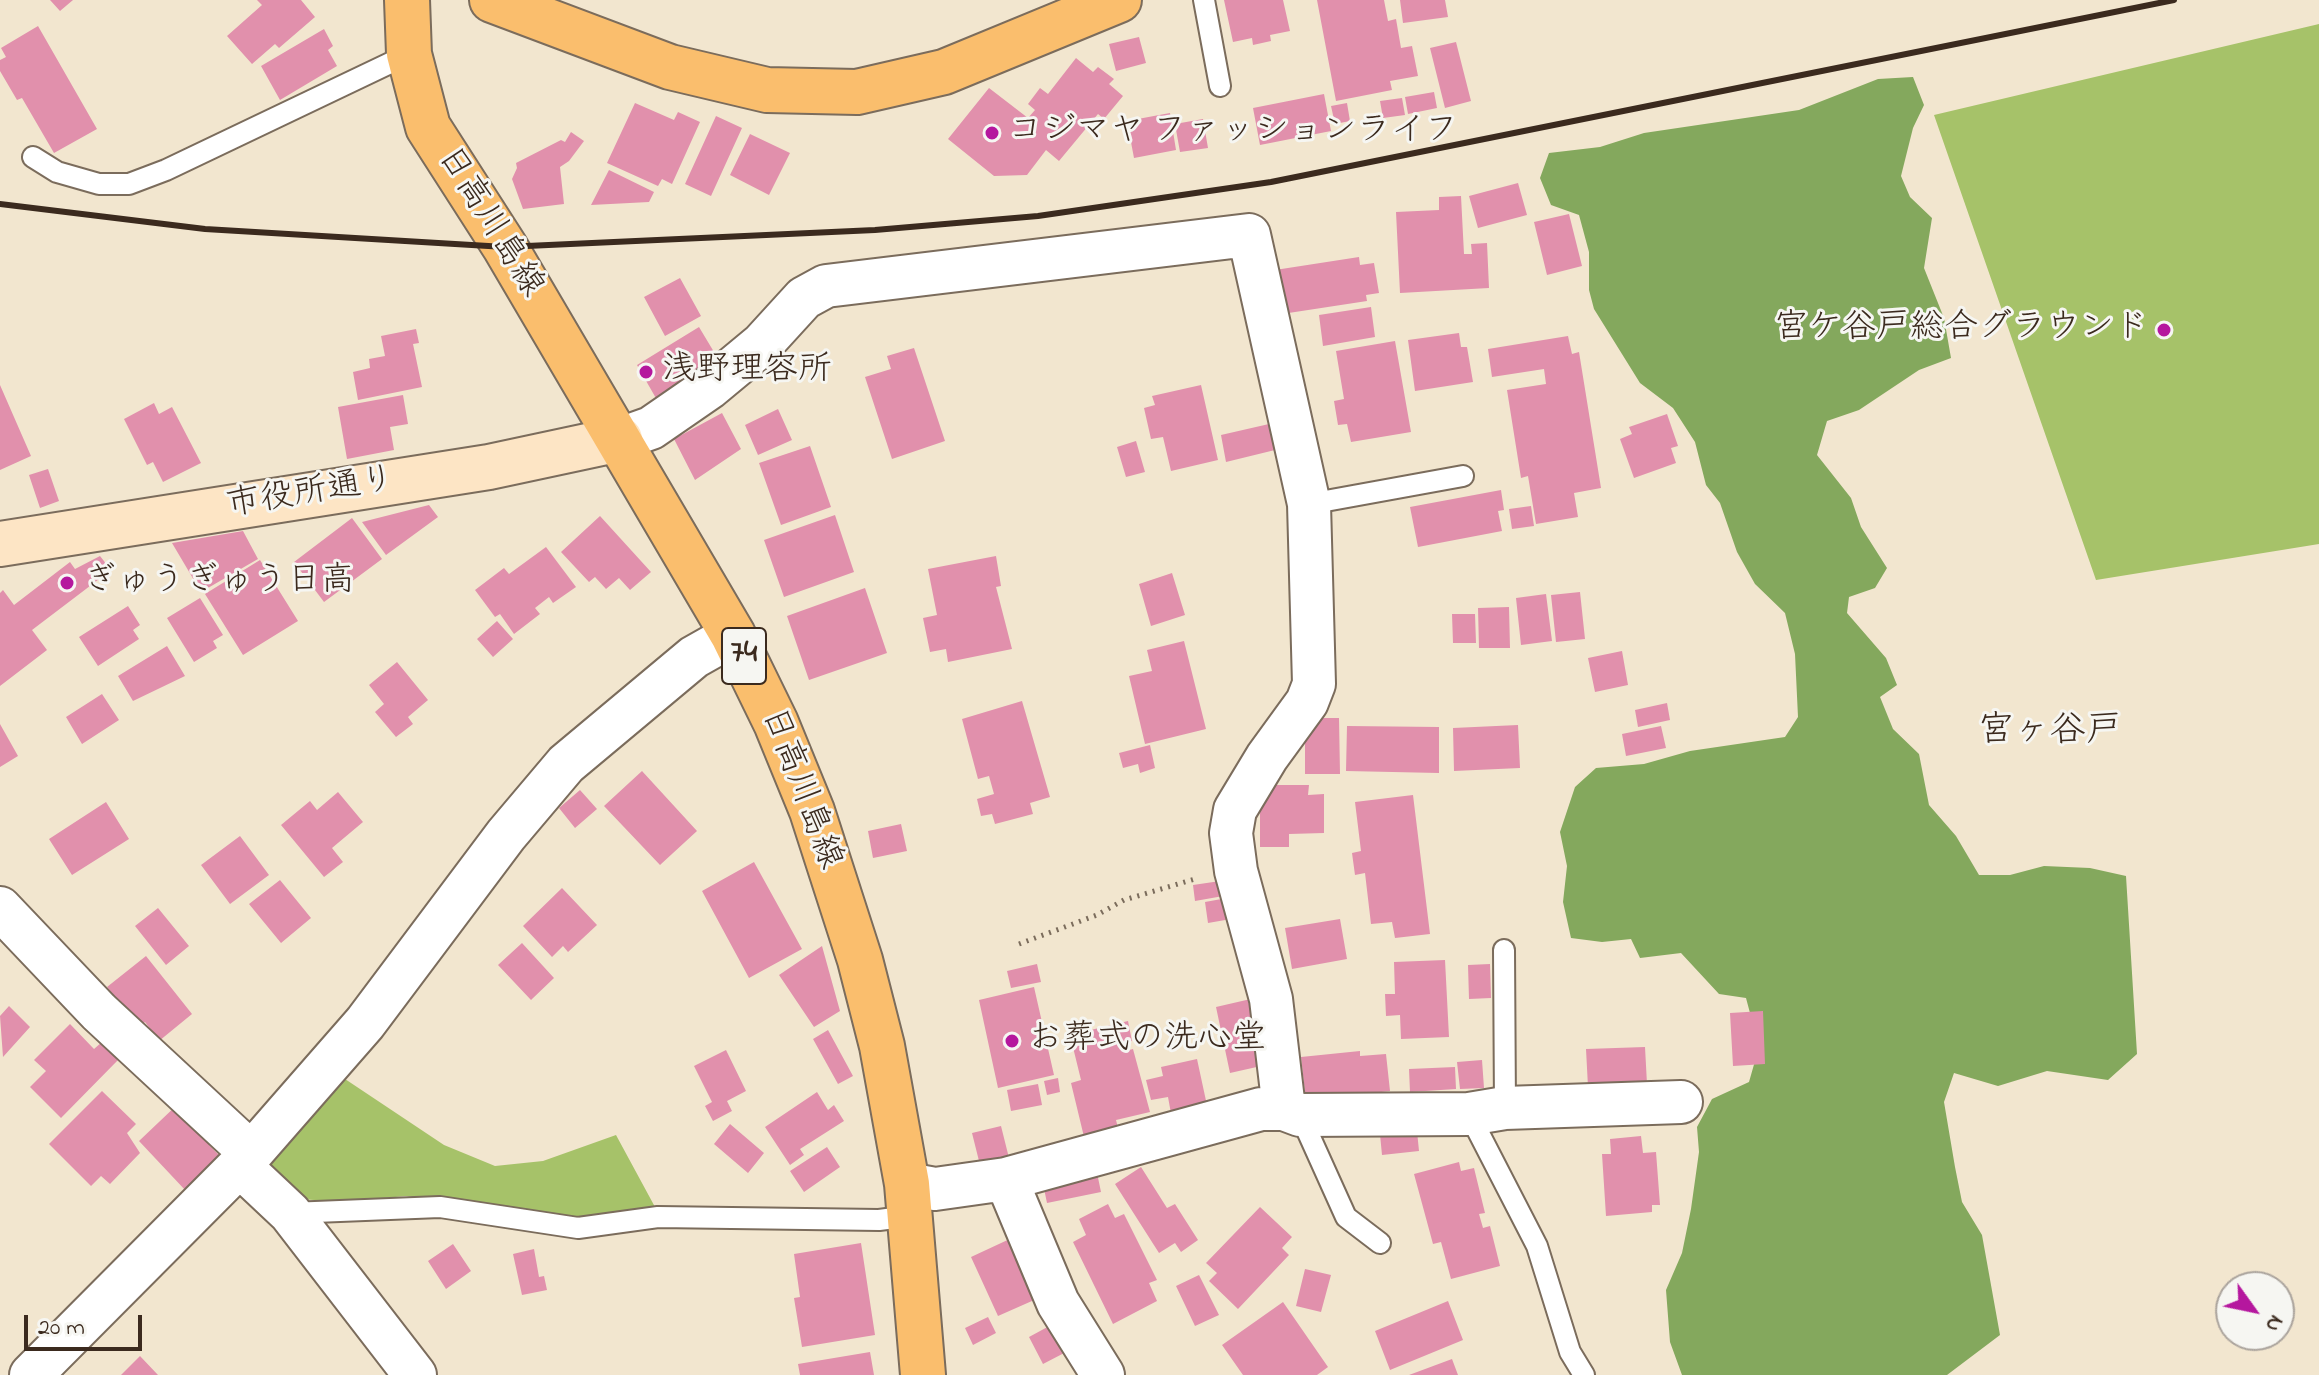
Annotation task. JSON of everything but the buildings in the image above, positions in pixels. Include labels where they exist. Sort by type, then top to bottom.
[{"type":"main road","name":"日高川島線","points":[[407,0],[409,54],[428,127],[620,439],[733,635],[776,723],[812,811],[873,1004],[908,1200],[923,1375]]},
{"type":"main road","points":[[492,0],[670,67],[767,90],[857,92],[944,72],[1119,0]]},
{"type":"street","points":[[620,439],[651,428],[709,388],[762,344],[804,298],[826,286],[1249,235],[1309,504],[1314,684],[1307,702],[1235,810],[1231,833],[1236,871],[1271,999],[1292,1112]]},
{"type":"street","name":"市役所通り","points":[[0,544],[489,467],[620,439]]},
{"type":"street","points":[[31,1375],[245,1159],[365,1023],[506,835],[566,764],[694,657],[733,635]]},
{"type":"street","points":[[0,908],[245,1159],[415,1375]]},
{"type":"street","points":[[908,1200],[935,1189],[1006,1179],[1261,1109],[1292,1112],[1487,1111],[1681,1102]]},
{"type":"street","points":[[1006,1179],[1058,1303],[1103,1375]]},
{"type":"lane","points":[[1204,0],[1220,86]]},
{"type":"lane","points":[[33,157],[57,172],[99,184],[129,184],[166,170],[409,54]]},
{"type":"lane","points":[[1309,504],[1463,476]]},
{"type":"lane","points":[[1504,950],[1487,1111],[1537,1246],[1570,1352],[1584,1375]]},
{"type":"lane","points":[[1292,1112],[1346,1217],[1380,1243]]},
{"type":"lane","points":[[290,1213],[440,1207],[578,1228],[658,1217],[879,1220],[908,1200]]},
{"type":"path","points":[[1019,944],[1166,885],[1236,871]]},
{"type":"green space","name":"宮ケ谷戸総合グラウンド","points":[[2319,24],[2319,544],[2096,580],[1934,115]]},
{"type":"green space","points":[[1913,77],[1924,105],[1913,128],[1901,176],[1910,197],[1932,218],[1924,268],[1944,318],[1951,358],[1919,370],[1859,410],[1827,421],[1817,455],[1851,498],[1861,527],[1887,568],[1875,588],[1849,597],[1847,613],[1886,658],[1897,685],[1880,697],[1893,729],[1919,754],[1929,805],[1956,836],[1979,875],[2010,875],[2044,866],[2090,868],[2126,876],[2137,1054],[2108,1080],[2047,1071],[1998,1086],[1954,1073],[1944,1102],[1955,1167],[1962,1202],[1982,1235],[2000,1335],[1947,1375],[1682,1375],[1670,1342],[1666,1290],[1682,1253],[1691,1209],[1699,1152],[1697,1127],[1712,1099],[1749,1082],[1757,1054],[1754,1028],[1746,998],[1719,994],[1681,953],[1640,958],[1631,939],[1602,942],[1571,938],[1563,902],[1567,866],[1560,832],[1575,787],[1596,768],[1644,764],[1690,751],[1785,737],[1798,717],[1795,654],[1785,613],[1755,584],[1737,552],[1720,503],[1706,485],[1695,442],[1673,408],[1640,383],[1594,309],[1589,290],[1589,252],[1579,215],[1551,205],[1540,178],[1549,153],[1600,147],[1644,133],[1799,110],[1878,79]]},
{"type":"green space","points":[[345,1079],[444,1145],[495,1166],[543,1161],[616,1135],[655,1207],[573,1220],[406,1196],[342,1202],[300,1199],[266,1164]]},
{"type":"railway","points":[[0,204],[205,229],[505,247],[875,230],[1038,216],[1271,182],[2174,0]]},
{"type":"place","name":"コジマヤ ファッションライフ","points":[[992,133]]},
{"type":"place","name":"宮ケ谷戸総合グラウンド","points":[[2164,330]]},
{"type":"place","name":"浅野理容所","points":[[646,372]]},
{"type":"place","name":"ぎゅうぎゅう日高","points":[[67,583]]},
{"type":"place","name":"お葬式の洗心堂","points":[[1012,1041]]},
{"type":"district","name":"宮ヶ谷戸","points":[[2050,734]]}]
